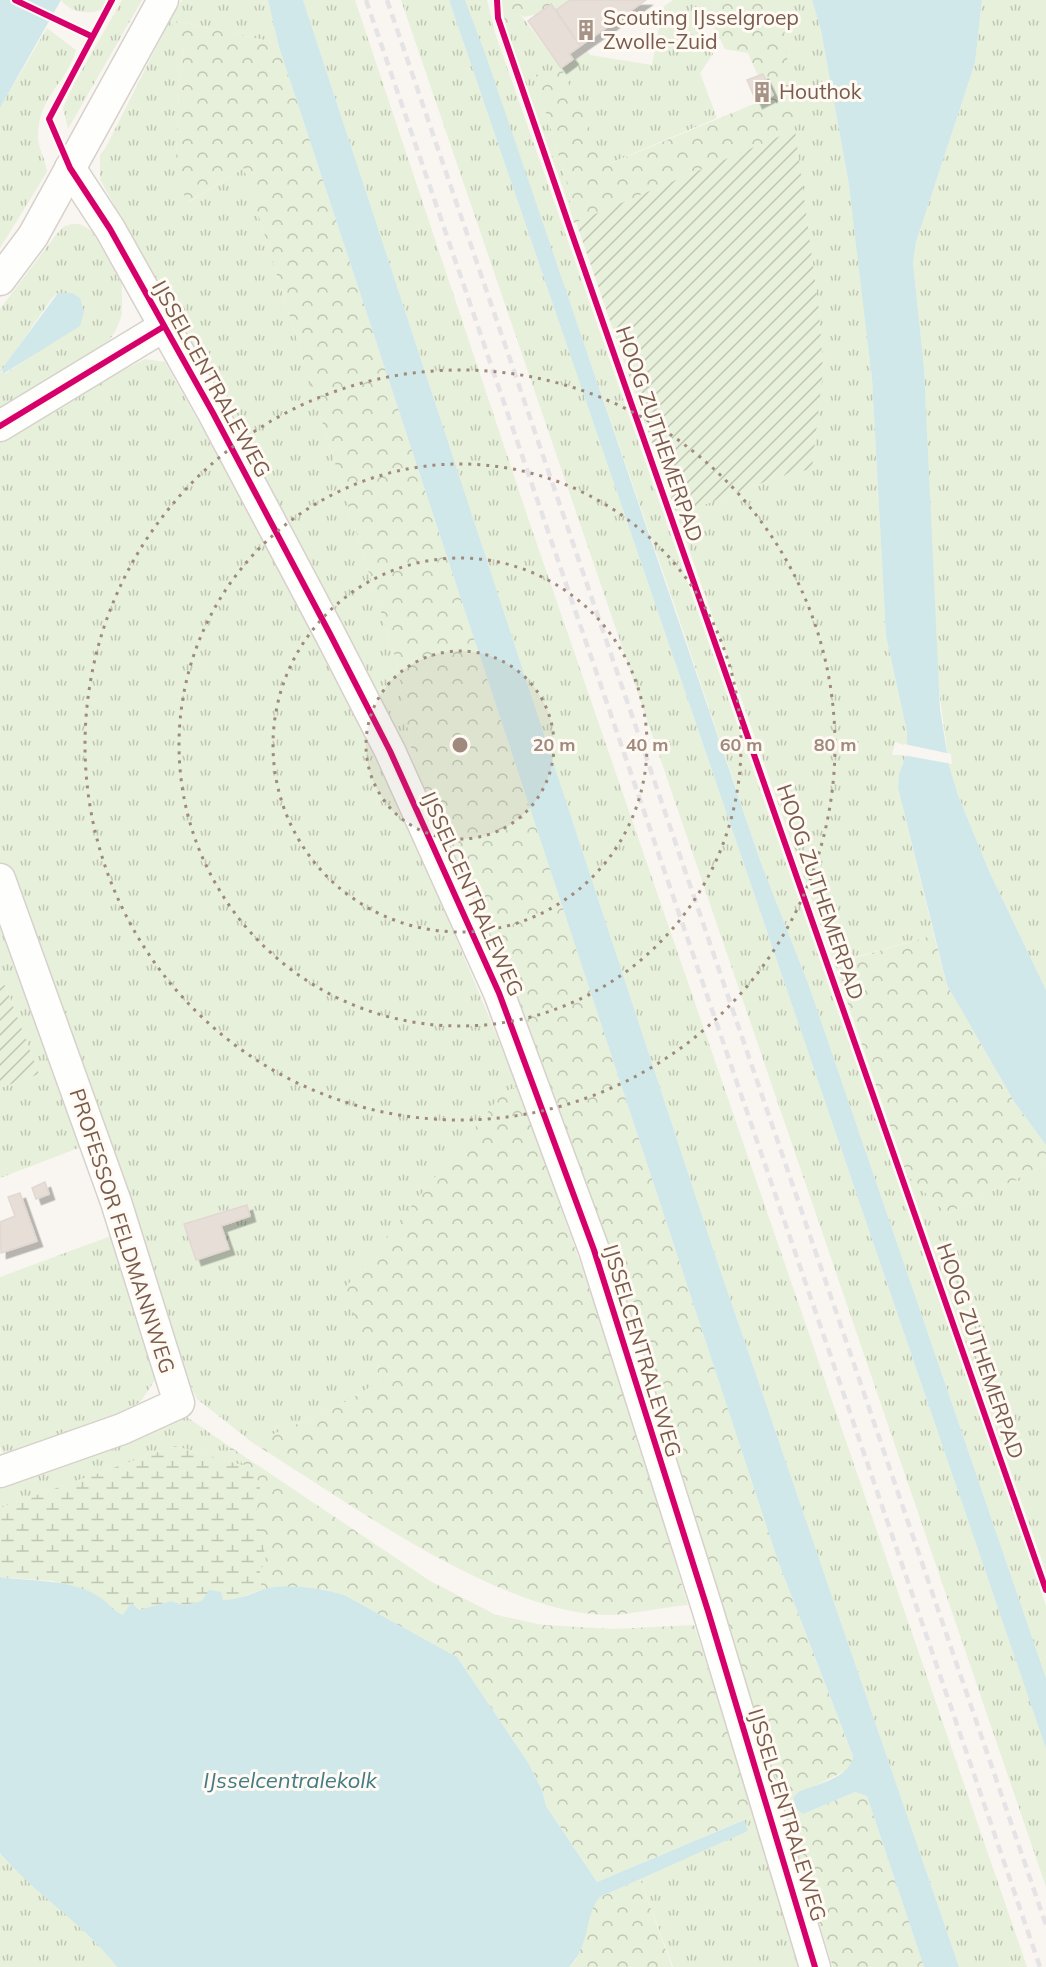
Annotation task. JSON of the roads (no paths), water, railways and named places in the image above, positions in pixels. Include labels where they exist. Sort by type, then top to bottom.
[{"type":"street","points":[[0,280],[33,236],[163,0]]},
{"type":"street","name":"IJSSELCENTRALEWEG","points":[[70,168],[110,230],[213,413],[390,751],[499,993],[594,1250],[708,1611],[815,1967]]},
{"type":"street","points":[[0,426],[163,327]]},
{"type":"street","name":"PROFESSOR FELDMANNWEG","points":[[0,879],[116,1202],[179,1403],[122,1429],[0,1472]]},
{"type":"water","points":[[0,0],[61,0],[0,108]]},
{"type":"water","points":[[268,0],[303,0],[713,1249],[959,1967],[924,1967],[867,1796],[855,1792],[803,1814],[794,1807],[793,1798],[798,1792],[840,1775],[851,1763],[853,1756],[778,1561],[279,47]]},
{"type":"water","points":[[449,0],[465,0],[486,56],[761,863],[809,986],[1046,1678],[1046,1749]]},
{"type":"water","points":[[812,0],[982,0],[975,63],[916,242],[913,262],[924,368],[940,709],[949,765],[958,795],[989,871],[1046,990],[1046,1145],[1015,1103],[947,985],[898,788],[899,774],[907,753],[907,732],[886,636],[872,379],[849,185],[821,30]]},
{"type":"water","points":[[58,293],[72,293],[80,298],[84,312],[80,326],[3,374],[2,369]]},
{"type":"water","name":"IJsselcentralekolk","points":[[0,1577],[77,1587],[101,1598],[123,1615],[131,1603],[139,1610],[171,1601],[184,1605],[202,1601],[209,1590],[221,1592],[223,1600],[242,1597],[268,1588],[290,1586],[325,1590],[344,1595],[457,1657],[529,1764],[542,1790],[546,1806],[597,1882],[744,1820],[748,1831],[600,1897],[592,1912],[581,1949],[569,1967],[117,1967],[90,1937],[28,1882],[0,1853]]},
{"type":"railway","points":[[366,0],[1040,1967]]},
{"type":"railway","points":[[387,0],[1046,1925]]},
{"type":"place","name":"Scouting IJsselgroep Zwolle-Zuid","points":[[586,30]]},
{"type":"place","name":"Houthok","points":[[762,92]]}]
